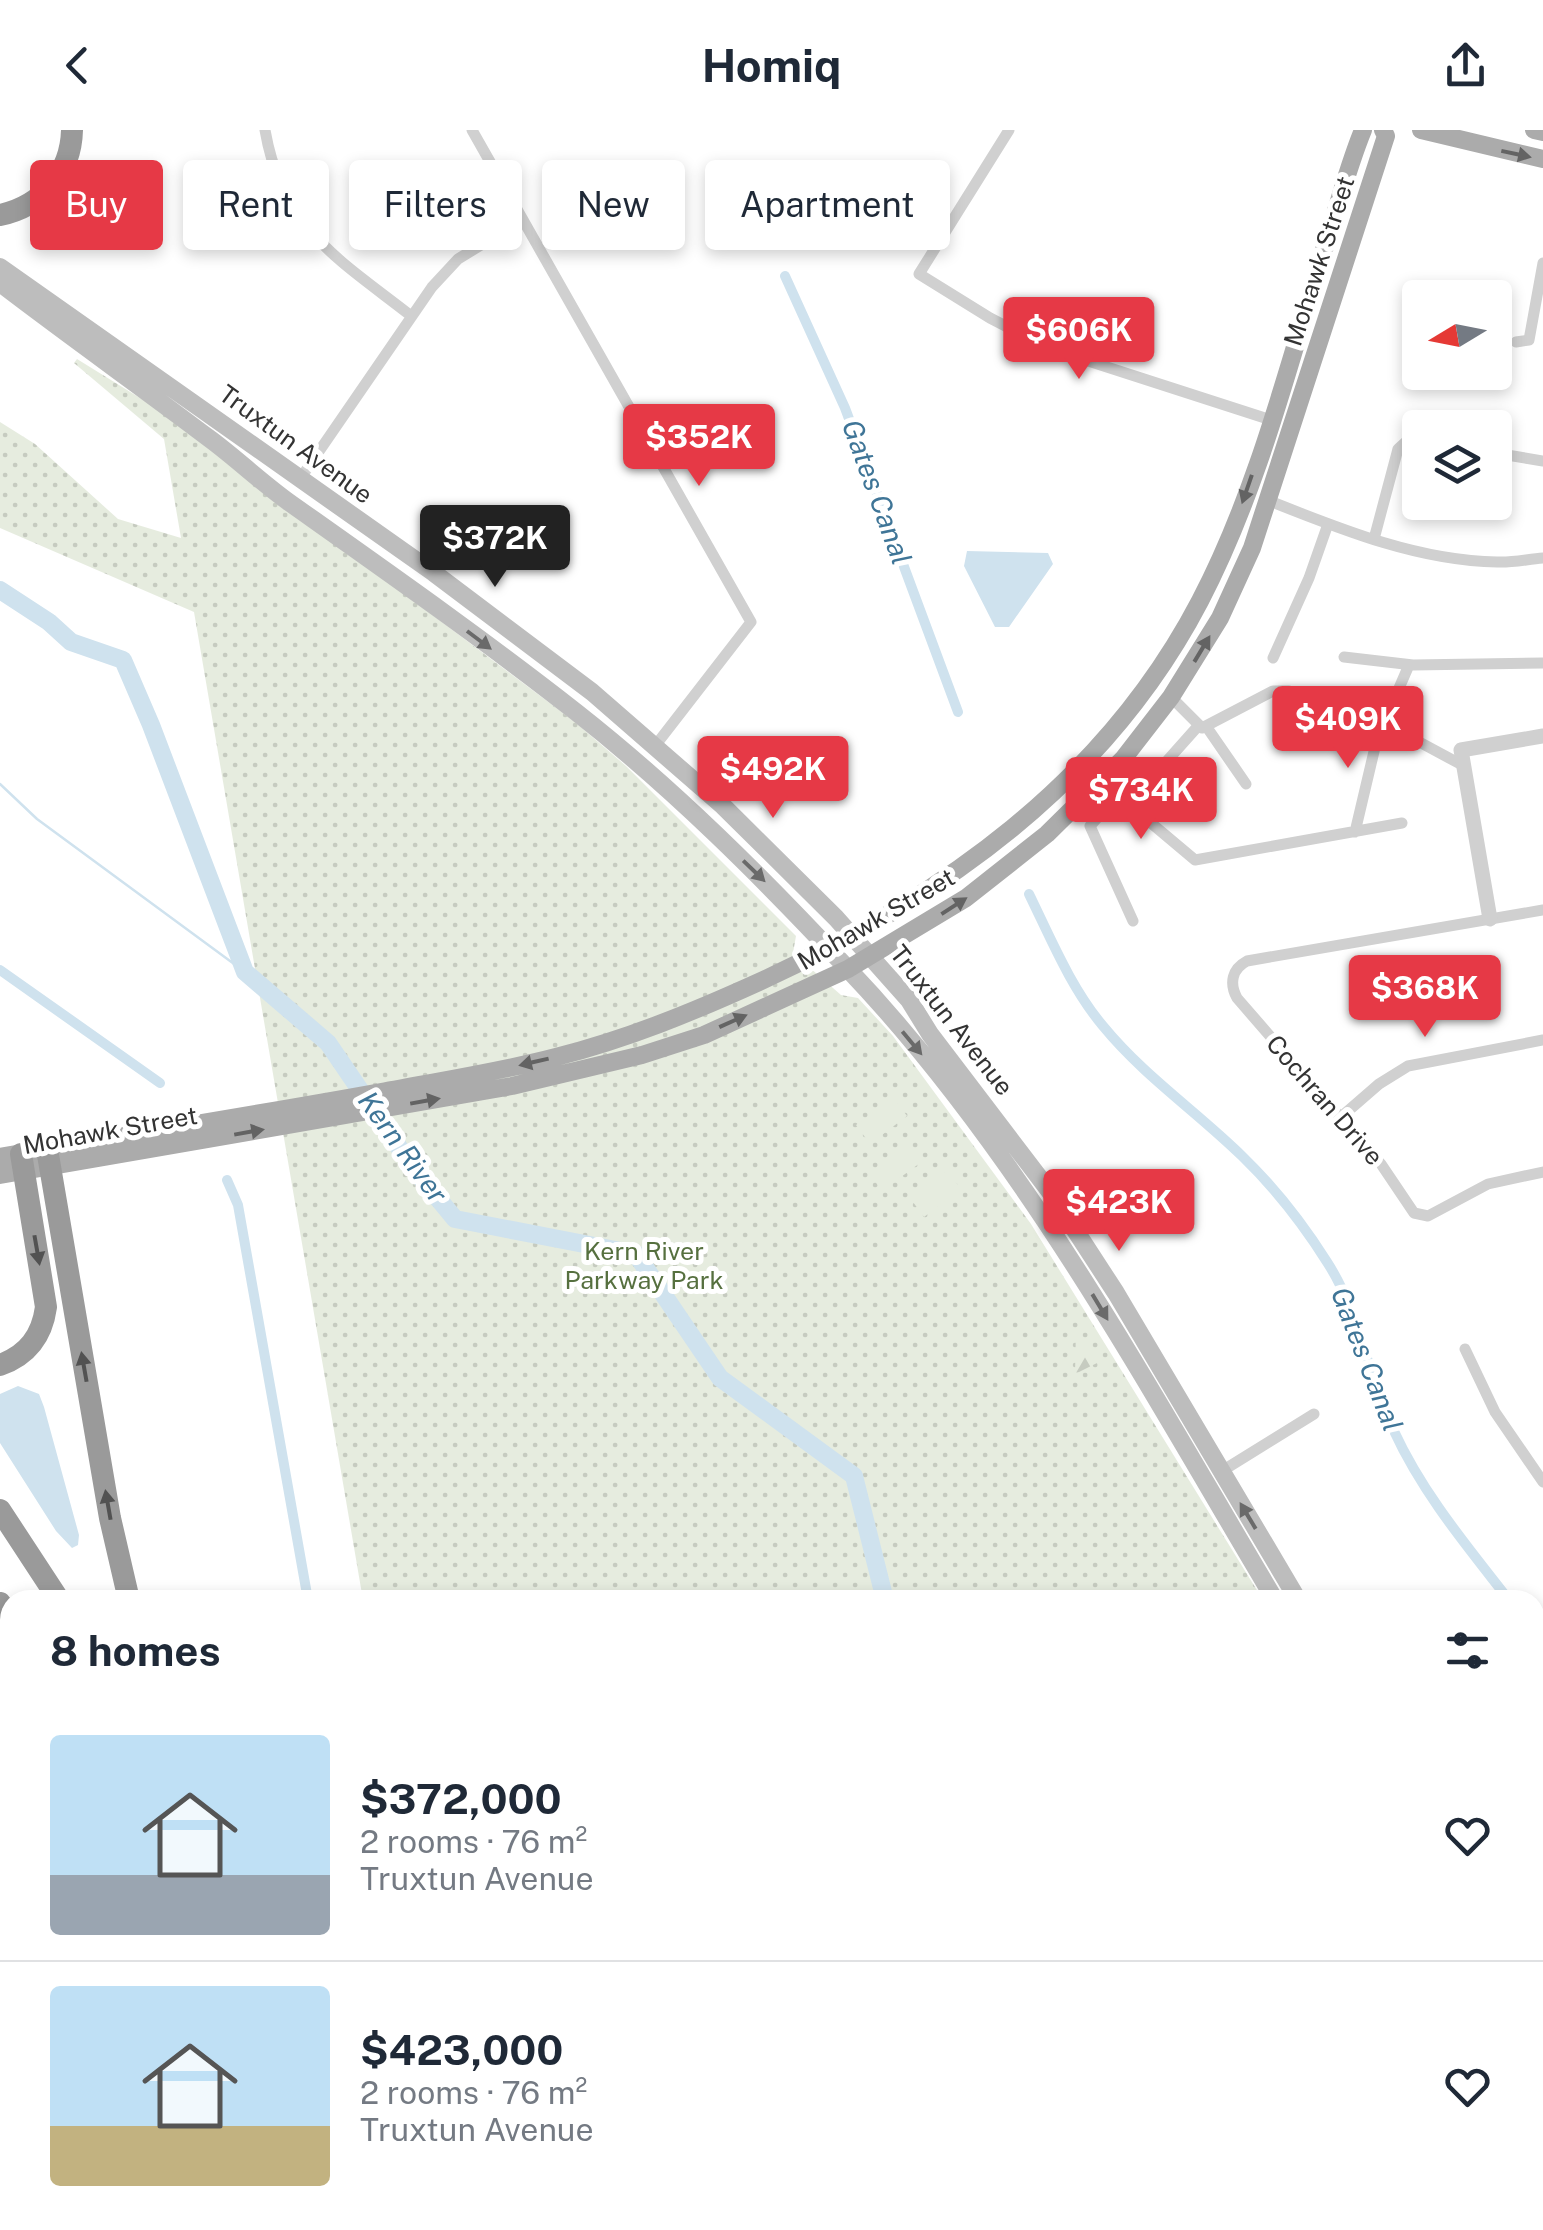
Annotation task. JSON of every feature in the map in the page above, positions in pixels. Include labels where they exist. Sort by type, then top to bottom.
[{"type":"highway","points":[[0,215],[22,208],[49,189],[67,160],[72,130]]},
{"type":"highway","points":[[48,1157],[110,1518],[127,1590]]},
{"type":"highway","points":[[0,1365],[30,1346],[45,1314],[46,1300],[11,1164]]},
{"type":"highway","points":[[0,1510],[53,1590]]},
{"type":"main road","name":"Mohawk Street","points":[[289,1117],[628,1037],[829,949],[973,861],[1019,825],[1103,743],[1181,636],[1232,532],[1363,130]]},
{"type":"main road","name":"Mohawk Street","points":[[11,1164],[289,1117],[512,1086],[642,1055],[704,1034],[848,969],[966,898],[1047,834],[1097,787],[1171,697],[1201,651],[1237,583],[1267,500],[1386,136],[1383,130]]},
{"type":"main road","points":[[1421,130],[1543,159]]},
{"type":"main road","points":[[1534,130],[1543,132]]},
{"type":"main road","name":"Truxtun Avenue","points":[[0,267],[434,574],[592,692],[780,861],[910,1000],[930,1034],[1050,1193],[1116,1293],[1292,1590]]},
{"type":"main road","name":"Truxtun Avenue","points":[[0,284],[589,723],[706,824],[829,949],[940,1077],[1034,1204],[1268,1590]]},
{"type":"main road","points":[[78,342],[89,343],[136,376],[162,380]]},
{"type":"main road","points":[[1288,363],[1285,413],[1292,426]]},
{"type":"main road","points":[[1271,420],[1278,436],[1278,467]]},
{"type":"main road","points":[[213,441],[275,478],[300,479],[306,499],[344,540]]},
{"type":"main road","points":[[1171,697],[1169,685],[1181,636]]},
{"type":"main road","points":[[993,877],[1018,844],[1019,825]]},
{"type":"main road","points":[[1178,1438],[1209,1468],[1222,1471]]},
{"type":"street","points":[[264,130],[274,171],[302,224],[334,256],[410,316]]},
{"type":"street","points":[[472,130],[489,160]]},
{"type":"street","points":[[1009,130],[920,274],[1051,350],[1271,420]]},
{"type":"street","points":[[522,220],[751,622],[655,746]]},
{"type":"street","points":[[300,479],[410,316],[458,259],[473,250]]},
{"type":"street","points":[[1516,342],[1529,340],[1543,262]]},
{"type":"street","points":[[1374,539],[1402,445]]},
{"type":"street","points":[[1512,455],[1543,461]]},
{"type":"street","points":[[1267,500],[1328,524],[1430,554],[1500,562],[1543,558]]},
{"type":"street","points":[[1273,658],[1328,524]]},
{"type":"street","points":[[1344,657],[1408,664],[1543,663]]},
{"type":"street","points":[[1355,832],[1376,743],[1408,664]]},
{"type":"street","points":[[1133,921],[1090,826],[1123,788],[1158,771],[1202,725],[1273,691],[1289,691],[1376,743]]},
{"type":"street","points":[[1171,697],[1202,725],[1246,784]]},
{"type":"street","points":[[1384,722],[1464,766]]},
{"type":"street","points":[[1543,736],[1461,750],[1490,919],[1543,910]]},
{"type":"street","points":[[1123,788],[1151,824],[1195,860],[1402,823]]},
{"type":"street","name":"Cochran Drive","points":[[1490,919],[1247,962],[1233,976],[1233,991],[1381,1164],[1414,1212],[1428,1216],[1488,1184],[1543,1172]]},
{"type":"street","points":[[1341,1117],[1379,1084],[1408,1066],[1543,1040]]},
{"type":"street","points":[[1464,1349],[1495,1412],[1543,1482]]},
{"type":"street","points":[[1222,1471],[1314,1414]]},
{"type":"green space","name":"Kern River Parkway Park","points":[[77,359],[161,411],[575,722],[626,766],[796,936],[793,953],[841,995],[858,998],[893,1036],[1031,1224],[1257,1590],[361,1590],[194,612],[0,528],[0,422],[35,444],[118,519],[181,538],[164,439],[74,363]]},
{"type":"green space","points":[[893,1097],[907,1116],[870,1144],[856,1125]]},
{"type":"green space","points":[[905,1145],[920,1163],[882,1191],[869,1173]]},
{"type":"green space","points":[[947,1170],[961,1189],[924,1217],[910,1198]]},
{"type":"green space","points":[[1076,1327],[1099,1362],[1075,1374]]},
{"type":"water","points":[[967,551],[1048,553],[1053,564],[1009,627],[995,627],[964,566]]},
{"type":"water","points":[[18,1386],[39,1394],[44,1407],[79,1535],[78,1545],[72,1548],[56,1531],[0,1443],[0,1394]]},
{"type":"waterway","name":"Gates Canal","points":[[785,276],[845,408],[958,712]]},
{"type":"waterway","name":"Kern River","points":[[0,590],[49,622],[71,642],[123,660],[245,972],[328,1043],[413,1168],[455,1219],[636,1254],[720,1378],[854,1476],[882,1590]]},
{"type":"waterway","points":[[0,784],[37,819],[245,972]]},
{"type":"waterway","name":"Gates Canal","points":[[1029,894],[1071,979],[1103,1026],[1254,1168],[1318,1248],[1348,1303],[1385,1410],[1406,1454],[1447,1519],[1501,1590]]},
{"type":"waterway","points":[[0,970],[160,1083]]},
{"type":"waterway","points":[[227,1180],[238,1205],[306,1590]]}]
